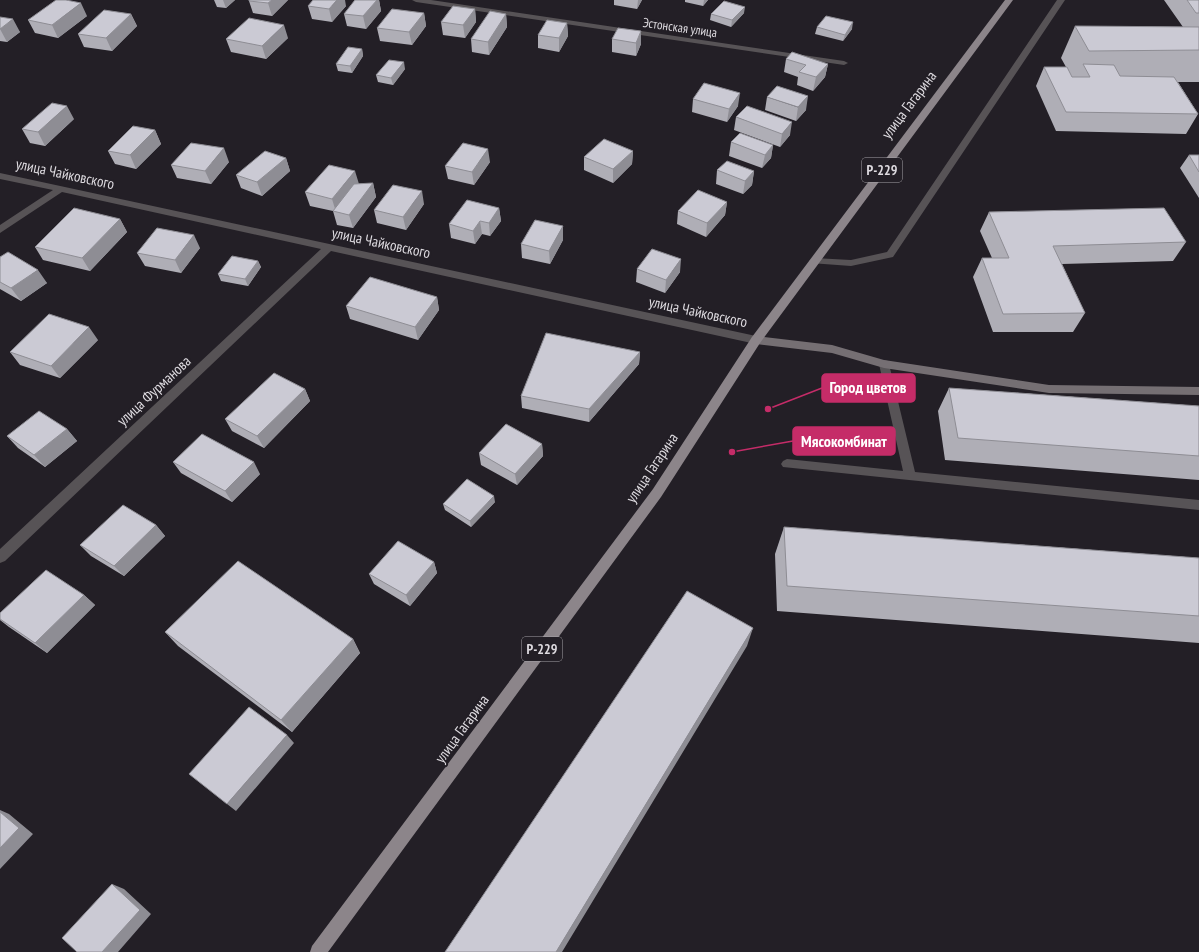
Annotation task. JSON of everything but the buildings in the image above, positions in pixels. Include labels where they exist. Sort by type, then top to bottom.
[{"type":"main road","name":"улица Гагарина","points":[[318,952],[657,493],[756,340],[1009,0]]},
{"type":"street","name":"Эстонская улица","points":[[416,0],[844,63]]},
{"type":"street","points":[[814,261],[851,263],[890,255],[1061,0]]},
{"type":"street","name":"улица Чайковского","points":[[0,176],[756,340]]},
{"type":"street","points":[[0,230],[62,189]]},
{"type":"street","name":"улица Фурманова","points":[[0,557],[329,247]]},
{"type":"street","points":[[756,340],[832,349],[884,364],[1049,389],[1199,391]]},
{"type":"street","points":[[884,364],[910,476]]},
{"type":"street","points":[[787,464],[1199,506]]},
{"type":"place","name":"Город цветов","points":[[768,409]]},
{"type":"place","name":"Мясокомбинат","points":[[732,452]]}]
